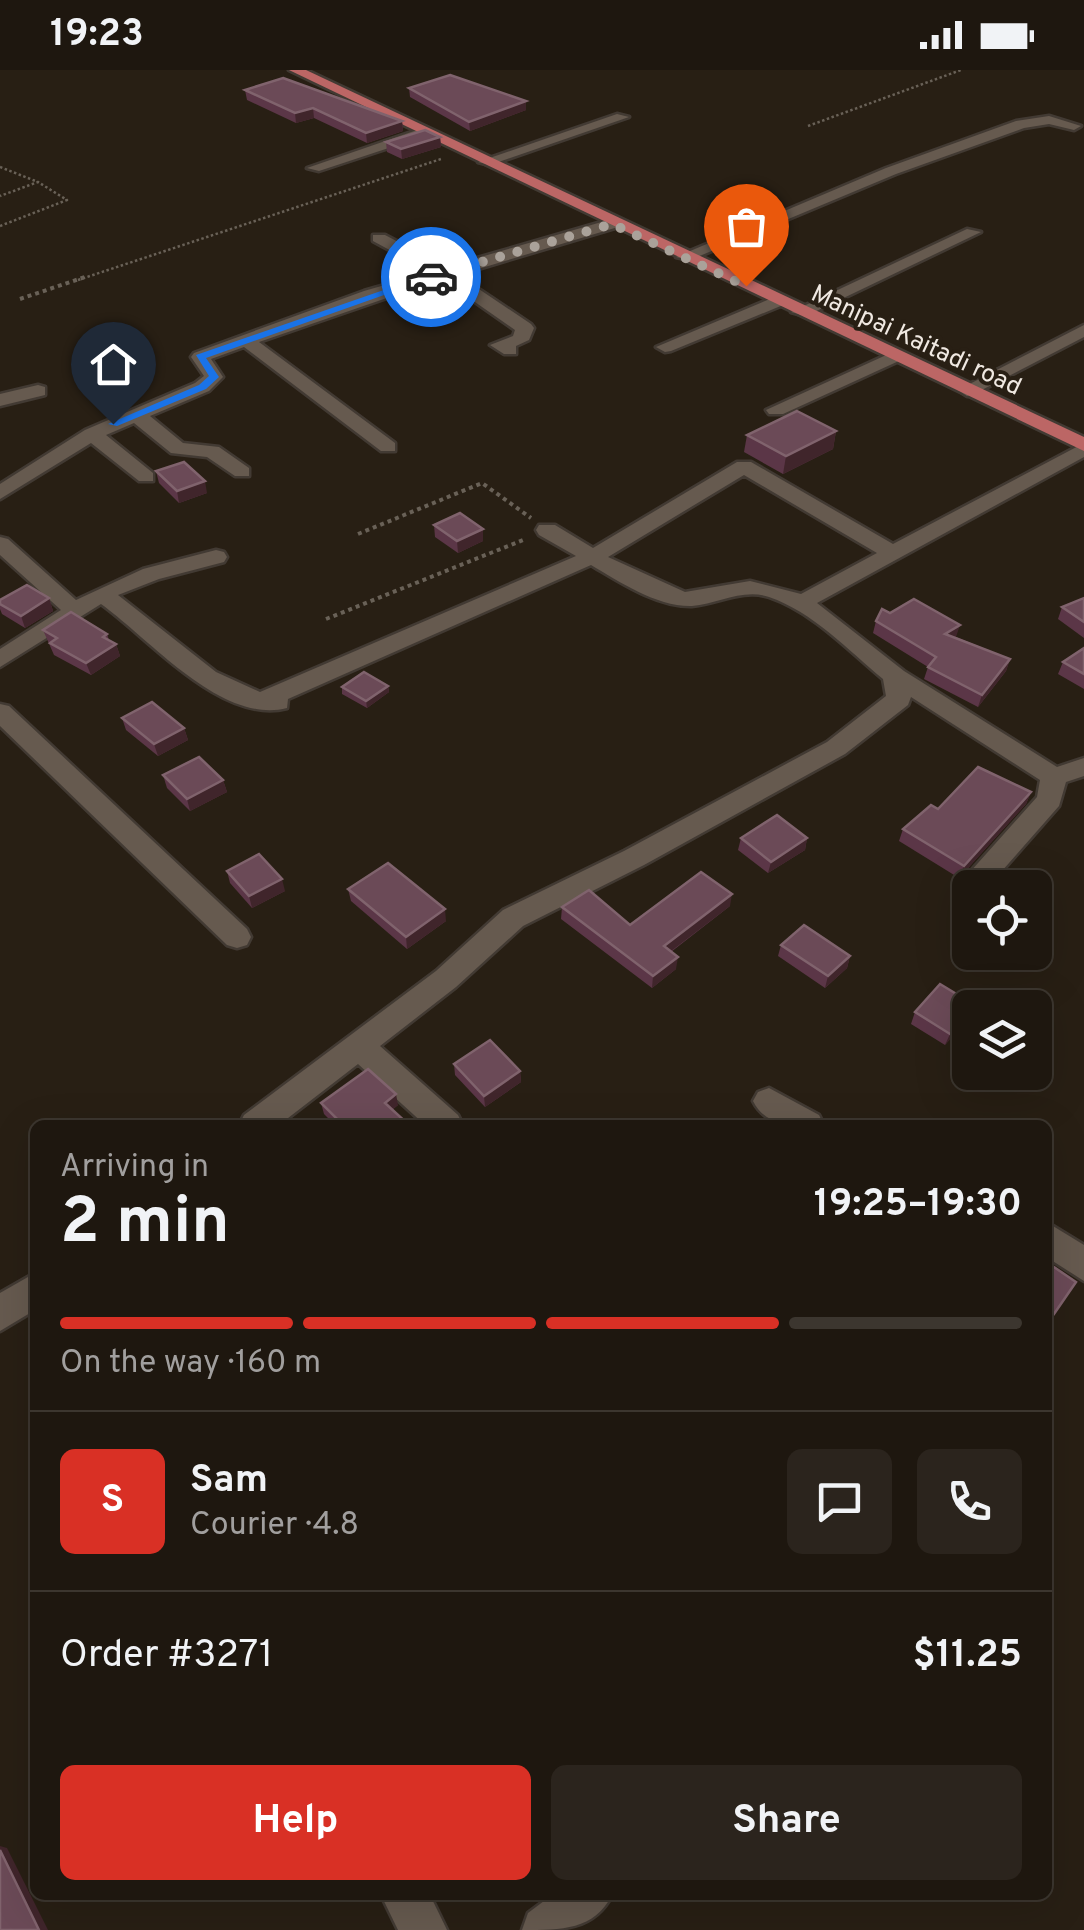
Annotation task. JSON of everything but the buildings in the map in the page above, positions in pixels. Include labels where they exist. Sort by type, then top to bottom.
[{"type":"main road","name":"Manipai Kaitadi road","points":[[296,70],[1084,447]]},
{"type":"street","points":[[485,162],[622,118]]},
{"type":"street","points":[[684,257],[890,170],[1022,124],[1049,120],[1074,126]]},
{"type":"street","points":[[314,168],[423,132]]},
{"type":"street","points":[[0,493],[92,434],[202,387],[214,377],[200,357],[444,273],[612,224]]},
{"type":"street","points":[[800,312],[973,232]]},
{"type":"street","points":[[379,238],[444,273],[524,328],[520,340],[499,345],[510,350]]},
{"type":"street","points":[[665,347],[777,301]]},
{"type":"street","points":[[967,390],[1084,330]]},
{"type":"street","points":[[244,339],[388,448]]},
{"type":"street","points":[[776,410],[895,356]]},
{"type":"street","points":[[0,400],[38,391]]},
{"type":"street","points":[[134,414],[178,448],[212,451],[242,472]]},
{"type":"street","points":[[92,434],[146,477]]},
{"type":"street","points":[[801,603],[1084,447]]},
{"type":"street","points":[[257,702],[594,556],[744,466],[894,554]]},
{"type":"street","points":[[547,530],[664,593],[686,600],[731,588],[763,588],[801,603],[895,676],[1054,778]]},
{"type":"street","points":[[0,544],[74,610]]},
{"type":"street","points":[[0,660],[101,594],[152,574],[216,557]]},
{"type":"street","points":[[101,594],[133,614],[201,674],[257,702],[292,701]]},
{"type":"street","points":[[262,1120],[446,979],[512,918],[634,858],[836,748],[900,699],[895,676]]},
{"type":"street","points":[[0,712],[237,938]]},
{"type":"street","points":[[1054,778],[1084,767]]},
{"type":"street","points":[[985,870],[1050,800],[1054,778]]},
{"type":"street","points":[[359,1046],[441,1120]]},
{"type":"street","points":[[769,1101],[800,1120]]},
{"type":"street","points":[[1052,1241],[1084,1266]]},
{"type":"street","points":[[0,1314],[30,1292]]},
{"type":"street","points":[[407,1900],[424,1930]]},
{"type":"street","points":[[545,1930],[583,1900]]},
{"type":"path","points":[[808,126],[961,70]]},
{"type":"path","points":[[20,299],[463,151]]},
{"type":"path","points":[[0,167],[38,182],[67,200],[0,226]]},
{"type":"path","points":[[0,196],[38,182]]},
{"type":"path","points":[[358,534],[482,483],[547,530]]},
{"type":"path","points":[[326,619],[547,530]]},
{"type":"way so far","points":[[431,277],[612,224],[746,286]]},
{"type":"route","points":[[113,424],[202,387],[214,377],[200,357],[431,277]]}]
